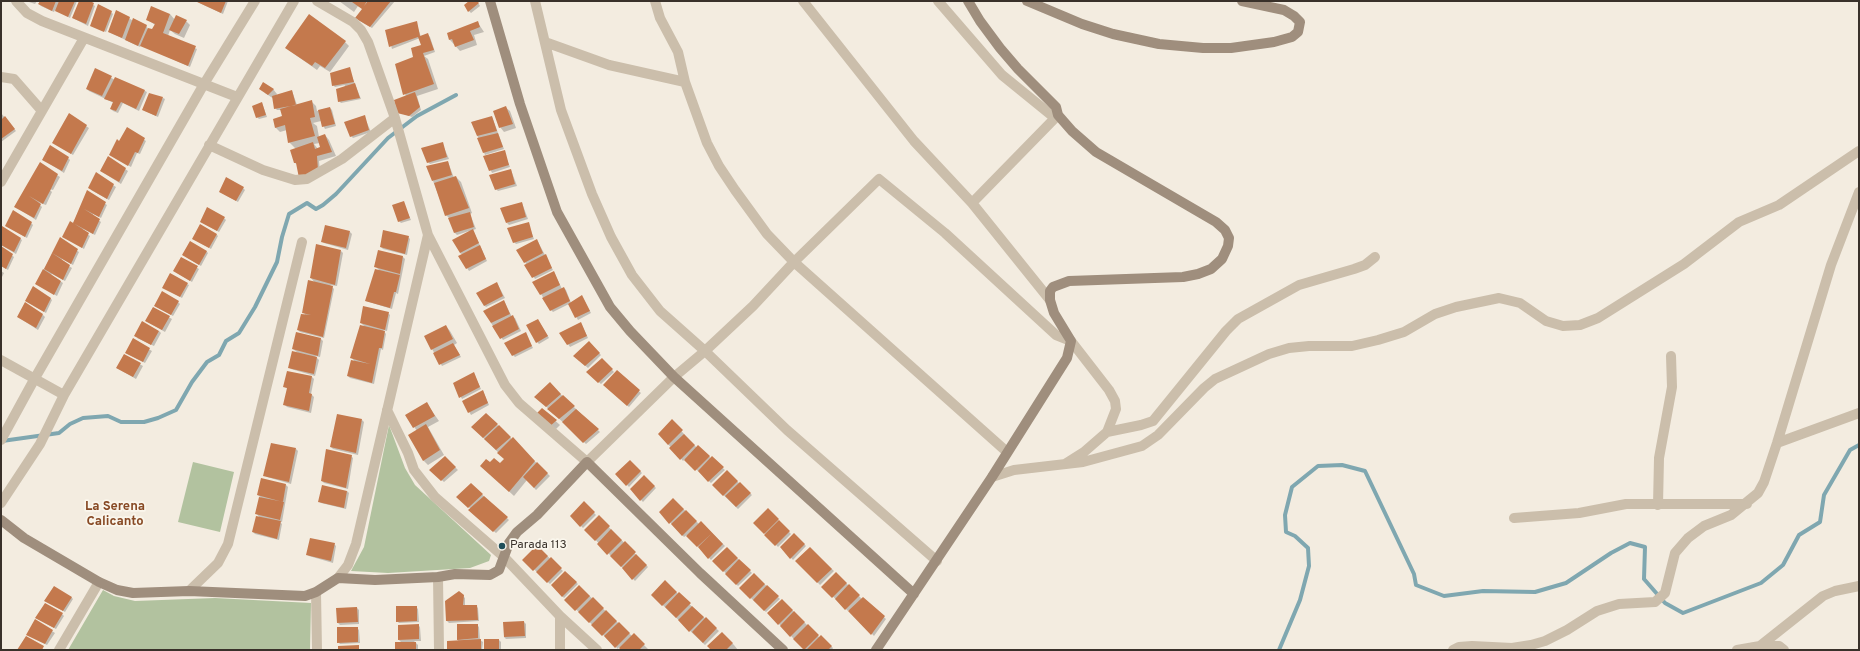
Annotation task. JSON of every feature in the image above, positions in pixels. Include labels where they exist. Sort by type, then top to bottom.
[{"type":"street","points":[[16,1],[27,13],[42,21],[237,97]]},
{"type":"street","points":[[3,437],[35,378],[204,84],[254,1]]},
{"type":"street","points":[[1,503],[40,444],[64,395],[294,1]]},
{"type":"street","points":[[317,1],[353,22],[361,30],[368,42],[395,118],[428,235],[512,395],[519,403],[587,462],[700,573],[783,650]]},
{"type":"street","points":[[490,1],[520,104],[557,212],[610,307],[630,331],[674,377],[914,594]]},
{"type":"street","points":[[535,1],[561,110],[592,194],[611,237],[632,275],[660,311],[705,351],[787,430],[937,561]]},
{"type":"street","points":[[655,1],[660,18],[678,52],[685,82],[707,142],[719,166],[767,234],[794,262],[1007,452]]},
{"type":"street","points":[[803,1],[914,140],[972,203],[1050,300]]},
{"type":"street","points":[[938,1],[1002,75],[1050,114],[1058,115]]},
{"type":"street","points":[[968,1],[980,21],[1000,48],[1056,107],[1058,115],[1072,131],[1096,152],[1216,222],[1225,230],[1229,238],[1228,246],[1222,259],[1211,269],[1198,274],[1183,277],[1069,281],[1053,287],[1050,291],[1050,300],[1054,313],[1071,341],[1109,390],[1115,401],[1116,409],[1107,432],[1092,446],[1065,464]]},
{"type":"street","points":[[1027,1],[1082,24],[1113,34],[1159,44],[1203,48],[1231,48],[1292,38],[1298,32],[1300,22],[1284,10],[1242,1]]},
{"type":"street","points":[[1,182],[84,38]]},
{"type":"street","points":[[545,42],[609,65],[685,82]]},
{"type":"street","points":[[1,77],[14,79],[42,112]]},
{"type":"street","points":[[972,203],[1058,115]]},
{"type":"street","points":[[209,145],[263,170],[294,180],[308,178],[342,159],[395,118]]},
{"type":"street","points":[[992,477],[1014,470],[1100,459],[1142,446],[1158,435],[1204,388],[1215,379],[1269,354],[1289,348],[1309,346],[1352,346],[1378,340],[1404,332],[1435,314],[1456,307],[1499,298],[1520,303],[1546,321],[1563,326],[1580,325],[1598,318],[1684,264],[1739,222],[1779,205],[1859,151]]},
{"type":"street","points":[[338,578],[375,580],[438,577],[455,574],[490,575],[499,570],[509,543],[517,532],[537,515],[587,462],[674,377],[705,351],[753,306],[794,262],[879,179],[945,232],[1056,335],[1071,341]]},
{"type":"street","points":[[1453,650],[1472,646],[1512,648],[1531,645],[1545,641],[1567,630],[1597,611],[1618,604],[1655,602],[1665,593],[1675,553],[1688,538],[1704,526],[1731,515],[1758,493],[1764,482],[1777,443],[1831,265],[1857,203],[1859,192]]},
{"type":"street","points":[[1,520],[24,538],[99,582],[117,590],[133,593],[189,591],[305,596],[316,592],[338,578],[348,565],[356,544],[428,235]]},
{"type":"street","points":[[189,591],[218,563],[228,544],[302,242]]},
{"type":"street","points":[[1107,432],[1130,428],[1153,421],[1226,331],[1238,319],[1299,285],[1365,265],[1375,257]]},
{"type":"street","points":[[876,650],[937,561],[1060,372],[1067,358],[1071,341]]},
{"type":"street","points":[[1658,504],[1659,458],[1672,387],[1670,356]]},
{"type":"street","points":[[1,360],[64,395]]},
{"type":"street","points":[[387,410],[408,452],[414,470],[435,497],[504,557],[560,616],[597,650]]},
{"type":"street","points":[[1777,443],[1859,413]]},
{"type":"street","points":[[1514,518],[1579,513],[1626,504],[1746,504]]},
{"type":"street","points":[[438,577],[439,650]]},
{"type":"street","points":[[59,650],[99,582]]},
{"type":"street","points":[[1760,646],[1823,596],[1835,591],[1859,586]]},
{"type":"street","points":[[316,592],[317,650]]},
{"type":"street","points":[[560,616],[560,650]]},
{"type":"street","points":[[1737,650],[1760,646],[1778,646],[1784,650]]},
{"type":"green space","points":[[389,425],[405,468],[415,485],[491,555],[489,561],[470,568],[388,573],[351,571],[364,547]]},
{"type":"green space","points":[[193,462],[234,472],[220,532],[178,522]]},
{"type":"green space","points":[[103,590],[114,596],[135,601],[215,598],[311,603],[310,650],[68,650]]},
{"type":"building","points":[[40,1],[56,1],[52,11],[38,4]]},
{"type":"building","points":[[59,1],[75,1],[68,17],[55,11]]},
{"type":"building","points":[[79,1],[90,1],[94,3],[86,24],[72,18]]},
{"type":"building","points":[[195,1],[226,1],[221,13]]},
{"type":"building","points":[[352,1],[367,1],[364,6],[368,1],[391,1],[370,27],[355,18],[362,9]]},
{"type":"building","points":[[469,1],[477,1],[479,3],[468,12],[464,5]]},
{"type":"building","points":[[98,4],[112,11],[104,32],[90,26]]},
{"type":"building","points":[[151,6],[170,14],[163,33],[196,46],[188,66],[140,46],[148,28],[152,29],[155,24],[146,20]]},
{"type":"building","points":[[116,10],[130,17],[122,38],[108,32]]},
{"type":"building","points":[[309,14],[346,41],[325,68],[315,62],[312,66],[285,48]]},
{"type":"building","points":[[176,15],[187,20],[179,34],[169,30]]},
{"type":"building","points":[[133,18],[147,25],[138,46],[125,40]]},
{"type":"building","points":[[417,21],[420,36],[428,33],[434,50],[423,53],[434,84],[403,95],[395,64],[413,57],[411,48],[421,45],[418,37],[389,47],[385,30]]},
{"type":"building","points":[[478,21],[480,27],[470,31],[474,40],[455,47],[452,39],[449,40],[447,33]]},
{"type":"building","points":[[350,67],[354,82],[332,86],[330,73]]},
{"type":"building","points":[[95,68],[112,76],[102,96],[86,89]]},
{"type":"building","points":[[115,77],[145,90],[136,109],[121,102],[116,111],[110,109],[113,102],[104,99]]},
{"type":"building","points":[[263,82],[274,89],[268,95],[259,89]]},
{"type":"building","points":[[355,83],[360,98],[338,102],[336,89]]},
{"type":"building","points":[[292,90],[296,105],[274,109],[272,96]]},
{"type":"building","points":[[415,92],[420,107],[409,116],[397,113],[394,100]]},
{"type":"building","points":[[149,93],[163,97],[156,116],[142,110]]},
{"type":"building","points":[[312,100],[315,117],[310,118],[315,136],[288,143],[285,125],[275,128],[273,119],[282,116],[280,109]]},
{"type":"building","points":[[262,102],[266,115],[256,118],[252,106]]},
{"type":"building","points":[[506,106],[513,124],[499,128],[493,111]]},
{"type":"building","points":[[330,107],[335,124],[322,127],[318,110]]},
{"type":"building","points":[[69,113],[87,125],[71,154],[52,143]]},
{"type":"building","points":[[365,115],[369,130],[350,137],[344,122]]},
{"type":"building","points":[[5,116],[15,129],[1,139],[1,120]]},
{"type":"building","points":[[492,116],[497,131],[477,136],[471,122]]},
{"type":"building","points":[[127,127],[145,138],[138,153],[135,152],[128,166],[109,155],[117,139],[119,141]]},
{"type":"building","points":[[498,133],[503,147],[483,153],[477,138]]},
{"type":"building","points":[[325,134],[332,152],[317,156],[318,170],[299,178],[296,163],[294,163],[290,150],[313,142],[315,149],[320,147],[317,137]]},
{"type":"building","points":[[443,142],[447,157],[427,163],[421,148]]},
{"type":"building","points":[[50,145],[69,157],[62,171],[42,160]]},
{"type":"building","points":[[505,150],[509,165],[489,171],[483,156]]},
{"type":"building","points":[[108,156],[126,168],[119,182],[100,171]]},
{"type":"building","points":[[448,161],[452,175],[432,181],[426,166]]},
{"type":"building","points":[[40,162],[58,174],[43,204],[29,196],[41,204],[34,218],[14,207]]},
{"type":"building","points":[[511,169],[515,184],[495,190],[489,175]]},
{"type":"building","points":[[96,172],[114,184],[107,199],[88,188]]},
{"type":"building","points":[[456,176],[469,208],[445,216],[434,183]]},
{"type":"building","points":[[226,177],[244,187],[236,201],[219,192]]},
{"type":"building","points":[[87,190],[106,202],[99,217],[84,209],[100,219],[93,234],[73,223]]},
{"type":"building","points":[[404,201],[410,218],[398,222],[392,205]]},
{"type":"building","points":[[522,202],[526,217],[506,223],[500,208]]},
{"type":"building","points":[[207,207],[225,217],[217,231],[200,222]]},
{"type":"building","points":[[13,210],[32,222],[25,237],[5,226]]},
{"type":"building","points":[[470,212],[474,227],[454,233],[448,218]]},
{"type":"building","points":[[70,221],[89,233],[82,248],[62,237]]},
{"type":"building","points":[[529,222],[533,237],[513,243],[507,228]]},
{"type":"building","points":[[200,224],[217,234],[209,248],[192,239]]},
{"type":"building","points":[[325,225],[350,231],[346,248],[321,242]]},
{"type":"building","points":[[2,226],[21,238],[14,252],[1,245]]},
{"type":"building","points":[[473,229],[479,243],[460,253],[452,240]]},
{"type":"building","points":[[383,230],[409,236],[405,254],[380,247]]},
{"type":"building","points":[[60,237],[78,249],[71,264],[52,253]]},
{"type":"building","points":[[537,239],[543,253],[524,263],[516,250]]},
{"type":"building","points":[[190,241],[207,251],[199,265],[182,255]]},
{"type":"building","points":[[316,244],[341,250],[335,285],[310,278]]},
{"type":"building","points":[[480,245],[486,259],[466,269],[458,256]]},
{"type":"building","points":[[1,246],[13,254],[6,269],[1,266]]},
{"type":"building","points":[[378,250],[403,256],[400,274],[374,267]]},
{"type":"building","points":[[52,253],[70,265],[63,280],[44,269]]},
{"type":"building","points":[[546,254],[552,268],[532,278],[524,265]]},
{"type":"building","points":[[181,257],[198,266],[190,281],[173,271]]},
{"type":"building","points":[[43,269],[61,281],[54,295],[35,284]]},
{"type":"building","points":[[375,269],[400,275],[390,308],[365,301]]},
{"type":"building","points":[[554,271],[560,285],[540,295],[532,282]]},
{"type":"building","points":[[170,273],[188,283],[180,297],[162,288]]},
{"type":"building","points":[[308,280],[333,286],[323,337],[297,330],[301,314],[311,315],[302,313]]},
{"type":"building","points":[[497,282],[503,296],[484,306],[476,293]]},
{"type":"building","points":[[33,286],[51,298],[44,312],[25,301]]},
{"type":"building","points":[[564,287],[570,301],[550,311],[542,298]]},
{"type":"building","points":[[162,291],[179,301],[171,315],[154,306]]},
{"type":"building","points":[[582,295],[590,311],[575,318],[568,304]]},
{"type":"building","points":[[504,300],[510,314],[491,323],[483,311]]},
{"type":"building","points":[[25,302],[43,314],[36,328],[17,317]]},
{"type":"building","points":[[363,306],[389,312],[385,330],[360,323]]},
{"type":"building","points":[[153,307],[170,316],[162,330],[145,321]]},
{"type":"building","points":[[513,315],[519,329],[500,339],[492,326]]},
{"type":"building","points":[[538,319],[548,336],[536,343],[526,325]]},
{"type":"building","points":[[142,321],[159,331],[151,345],[134,336]]},
{"type":"building","points":[[581,322],[587,336],[567,345],[559,333]]},
{"type":"building","points":[[360,325],[385,331],[382,348],[379,348],[372,383],[347,376],[351,360],[370,364],[350,358]]},
{"type":"building","points":[[446,325],[453,339],[431,350],[424,336]]},
{"type":"building","points":[[296,332],[321,338],[318,356],[292,349]]},
{"type":"building","points":[[526,332],[532,346],[512,356],[504,343]]},
{"type":"building","points":[[133,338],[150,348],[143,362],[125,353]]},
{"type":"building","points":[[589,341],[600,353],[585,366],[573,356]]},
{"type":"building","points":[[453,343],[460,355],[439,365],[433,353]]},
{"type":"building","points":[[292,351],[317,357],[314,374],[288,368]]},
{"type":"building","points":[[124,354],[141,363],[133,377],[116,368]]},
{"type":"building","points":[[602,358],[613,369],[598,383],[586,372]]},
{"type":"building","points":[[617,370],[640,390],[627,406],[603,385]]},
{"type":"building","points":[[287,371],[312,376],[309,393],[312,394],[309,411],[283,405],[287,388],[283,387]]},
{"type":"building","points":[[474,372],[480,387],[459,398],[453,383]]},
{"type":"building","points":[[550,382],[561,394],[546,407],[534,397]]},
{"type":"building","points":[[483,390],[488,403],[468,413],[462,401]]},
{"type":"building","points":[[563,395],[575,406],[559,419],[547,409]]},
{"type":"building","points":[[427,402],[435,416],[413,428],[405,415]]},
{"type":"building","points":[[542,408],[557,420],[549,427],[535,415]]},
{"type":"building","points":[[576,409],[599,429],[583,443],[562,422]]},
{"type":"building","points":[[486,413],[498,424],[483,438],[471,427]]},
{"type":"building","points":[[337,414],[362,419],[356,453],[330,447]]},
{"type":"building","points":[[672,419],[683,430],[668,445],[658,434]]},
{"type":"building","points":[[426,424],[440,450],[423,461],[408,435]]},
{"type":"building","points":[[499,425],[511,437],[496,450],[484,439]]},
{"type":"building","points":[[684,434],[695,445],[680,460],[669,448]]},
{"type":"building","points":[[513,437],[535,461],[509,492],[480,466],[486,459],[490,462],[494,458],[500,463],[504,459],[497,453]]},
{"type":"building","points":[[271,443],[296,448],[289,482],[263,476]]},
{"type":"building","points":[[698,445],[710,456],[695,471],[684,460]]},
{"type":"building","points":[[326,449],[352,455],[346,488],[321,481]]},
{"type":"building","points":[[445,456],[456,467],[441,481],[429,470]]},
{"type":"building","points":[[712,456],[724,467],[708,482],[698,471]]},
{"type":"building","points":[[630,460],[641,471],[626,486],[615,474]]},
{"type":"building","points":[[537,462],[548,473],[534,488],[523,477]]},
{"type":"building","points":[[727,470],[738,481],[723,496],[712,485]]},
{"type":"building","points":[[644,475],[655,486],[640,501],[630,489]]},
{"type":"building","points":[[261,478],[286,484],[283,502],[257,495]]},
{"type":"building","points":[[740,482],[751,493],[736,507],[725,496]]},
{"type":"building","points":[[471,483],[483,494],[468,508],[456,497]]},
{"type":"building","points":[[322,485],[347,491],[344,508],[318,502]]},
{"type":"building","points":[[484,496],[508,517],[493,532],[468,510]]},
{"type":"building","points":[[259,497],[284,502],[280,520],[255,514]]},
{"type":"building","points":[[673,498],[684,509],[669,524],[659,512]]},
{"type":"building","points":[[584,501],[595,512],[580,527],[570,516]]},
{"type":"building","points":[[768,508],[779,519],[764,534],[753,523]]},
{"type":"building","points":[[686,510],[697,521],[682,536],[671,524]]},
{"type":"building","points":[[599,515],[610,526],[595,541],[584,530]]},
{"type":"building","points":[[256,516],[281,521],[277,539],[252,532]]},
{"type":"building","points":[[779,520],[790,531],[775,546],[764,535]]},
{"type":"building","points":[[701,521],[723,544],[708,559],[698,547],[711,534],[697,547],[686,536]]},
{"type":"building","points":[[611,529],[622,540],[607,555],[597,544]]},
{"type":"building","points":[[794,533],[805,544],[790,559],[780,547]]},
{"type":"building","points":[[310,538],[335,543],[331,561],[306,555]]},
{"type":"building","points":[[625,541],[636,552],[621,567],[610,556]]},
{"type":"building","points":[[537,545],[548,556],[533,571],[522,560]]},
{"type":"building","points":[[727,547],[738,558],[723,572],[712,561]]},
{"type":"building","points":[[810,547],[832,569],[817,583],[795,561]]},
{"type":"building","points":[[636,554],[647,565],[632,580],[622,568]]},
{"type":"building","points":[[551,557],[562,568],[547,583],[536,572]]},
{"type":"building","points":[[739,559],[751,570],[736,585],[725,574]]},
{"type":"building","points":[[565,571],[577,582],[562,597],[551,585]]},
{"type":"building","points":[[836,572],[847,583],[832,598],[821,587]]},
{"type":"building","points":[[754,573],[765,584],[750,599],[739,588]]},
{"type":"building","points":[[665,580],[677,592],[662,606],[651,595]]},
{"type":"building","points":[[849,584],[860,595],[845,610],[835,599]]},
{"type":"building","points":[[579,585],[590,596],[575,611],[564,600]]},
{"type":"building","points":[[767,585],[779,596],[764,611],[753,600]]},
{"type":"building","points":[[54,586],[72,597],[63,611],[44,601]]},
{"type":"building","points":[[459,591],[464,595],[463,605],[477,605],[478,620],[446,621],[445,601]]},
{"type":"building","points":[[679,592],[691,603],[676,618],[665,607]]},
{"type":"building","points":[[593,597],[604,608],[589,623],[578,612]]},
{"type":"building","points":[[863,597],[885,616],[871,635],[848,611]]},
{"type":"building","points":[[782,599],[793,610],[778,625],[767,613]]},
{"type":"building","points":[[45,603],[63,613],[54,628],[35,618]]},
{"type":"building","points":[[396,606],[417,606],[417,621],[396,622]]},
{"type":"building","points":[[692,606],[704,617],[689,632],[678,620]]},
{"type":"building","points":[[357,607],[358,622],[337,623],[336,608]]},
{"type":"building","points":[[606,610],[617,621],[602,636],[591,625]]},
{"type":"building","points":[[794,611],[805,622],[790,637],[780,626]]},
{"type":"building","points":[[706,617],[717,628],[703,643],[692,632]]},
{"type":"building","points":[[35,619],[53,630],[45,644],[26,635]]},
{"type":"building","points":[[524,621],[525,636],[504,637],[503,622]]},
{"type":"building","points":[[619,622],[630,633],[615,648],[604,636]]},
{"type":"building","points":[[419,624],[419,639],[398,640],[398,625]]},
{"type":"building","points":[[457,624],[478,624],[478,638],[457,640]]},
{"type":"building","points":[[808,624],[819,635],[804,650],[793,639]]},
{"type":"building","points":[[337,627],[358,627],[358,642],[337,643]]},
{"type":"building","points":[[722,632],[733,643],[726,650],[711,650],[707,646]]},
{"type":"building","points":[[634,633],[645,644],[639,650],[621,650],[619,648]]},
{"type":"building","points":[[821,635],[832,646],[828,650],[806,650]]},
{"type":"building","points":[[26,636],[44,646],[42,650],[17,650]]},
{"type":"building","points":[[481,639],[481,650],[447,650],[447,641]]},
{"type":"building","points":[[484,639],[499,639],[499,650],[484,650]]},
{"type":"building","points":[[395,642],[416,642],[416,650],[395,650]]},
{"type":"building","points":[[359,645],[359,650],[338,650],[338,646]]},
{"type":"waterway","points":[[2,441],[59,433],[70,424],[83,418],[108,416],[121,422],[144,422],[176,410],[192,382],[207,362],[219,355],[226,341],[239,333],[255,307],[277,262],[282,237],[289,214],[307,203],[316,209],[323,205],[336,194],[388,138],[417,116],[456,95]]},
{"type":"waterway","points":[[1279,650],[1300,600],[1309,566],[1308,548],[1295,536],[1286,532],[1285,515],[1292,487],[1318,466],[1342,465],[1365,471],[1414,574],[1416,585],[1444,596],[1483,591],[1535,592],[1566,583],[1611,553],[1630,543],[1645,547],[1644,579],[1665,603],[1683,613],[1761,583],[1783,565],[1799,535],[1820,522],[1824,495],[1850,450],[1859,445]]},
{"type":"place","name":"Parada 113","points":[[502,546]]},
{"type":"district","name":"La Serena Calicanto","points":[[115,514]]}]
